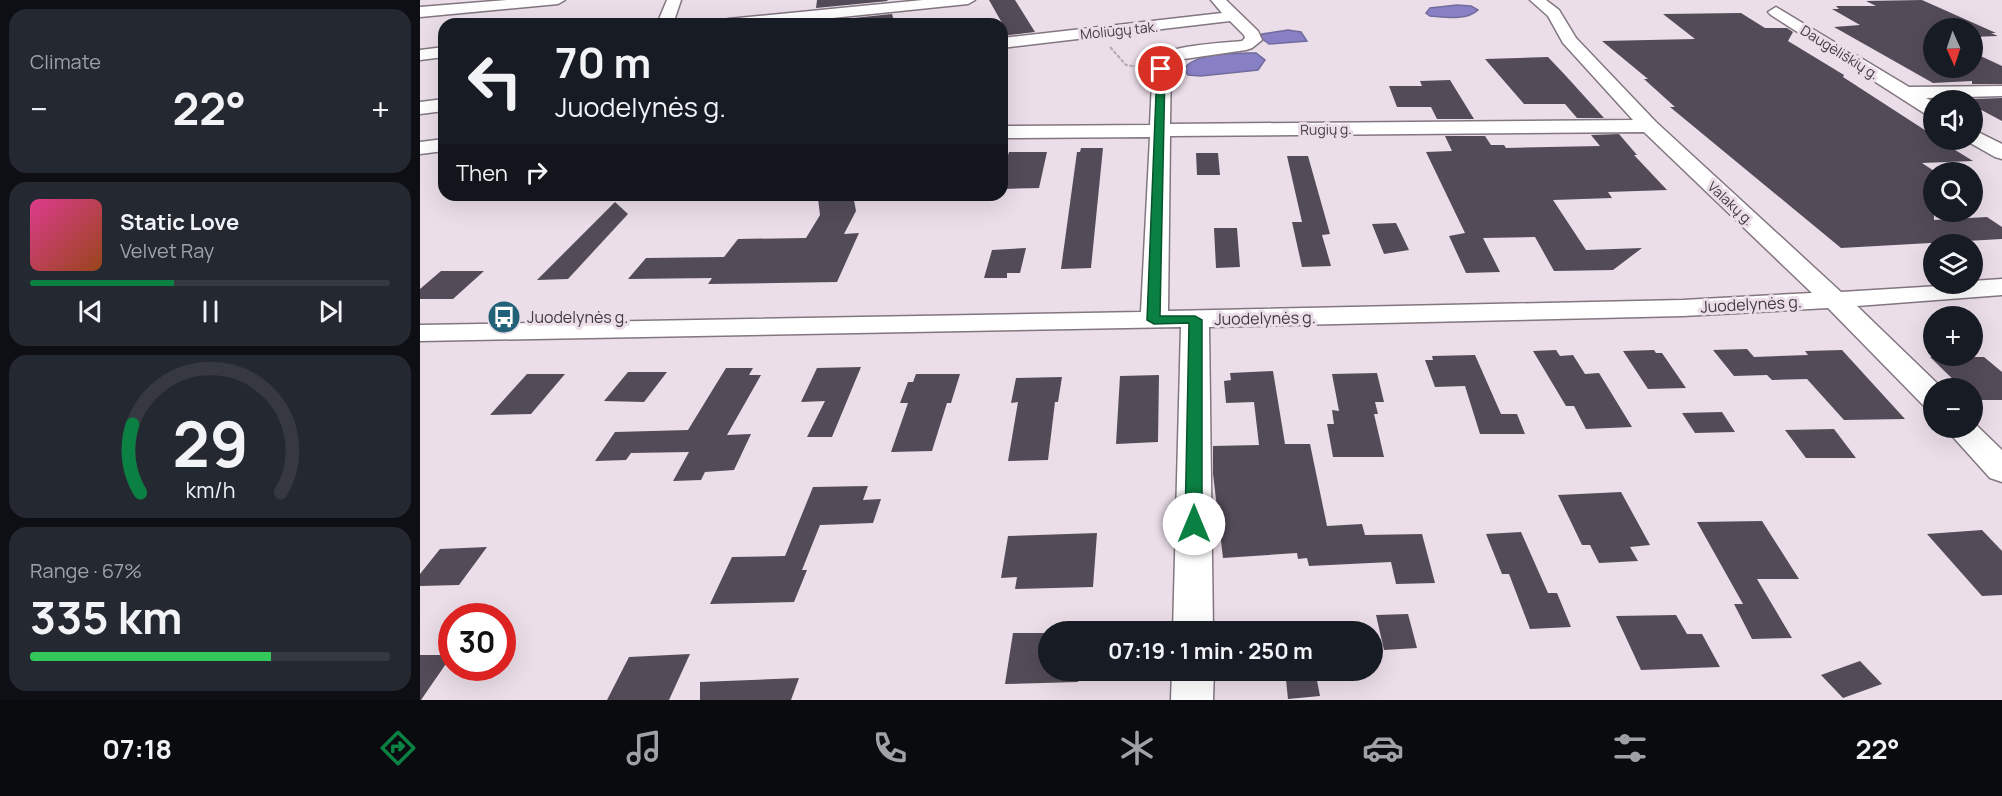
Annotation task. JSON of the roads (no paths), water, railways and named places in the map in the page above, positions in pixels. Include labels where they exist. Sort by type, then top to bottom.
[{"type":"street","points":[[420,12],[558,0]]},
{"type":"street","points":[[667,18],[674,0]]},
{"type":"street","points":[[788,18],[968,0]]},
{"type":"street","points":[[1154,320],[1162,60],[1173,55],[1246,45],[1254,40],[1252,34],[1218,0]]},
{"type":"street","name":"Valakų g.","points":[[1537,0],[1554,13],[1569,40],[1649,126],[1876,339],[1923,387]]},
{"type":"street","name":"Daugėliškių g.","points":[[1776,12],[1923,104]]},
{"type":"street","name":"Moliūgų tak.","points":[[1008,42],[1235,16]]},
{"type":"street","points":[[420,55],[438,53]]},
{"type":"street","points":[[1905,93],[2002,91]]},
{"type":"street","points":[[420,108],[438,106]]},
{"type":"street","name":"Rugių g.","points":[[1008,132],[1649,126]]},
{"type":"street","points":[[1983,142],[2002,153]]},
{"type":"street","points":[[420,148],[438,146]]},
{"type":"street","name":"Juodelynės g.","points":[[420,333],[1195,320],[1683,308],[1834,300],[2002,287]]},
{"type":"street","points":[[1193,621],[1195,320]]},
{"type":"street","points":[[1971,438],[2002,470]]},
{"type":"street","points":[[1192,700],[1193,681]]},
{"type":"place","name":"Juodelynės g.","points":[[504,317]]}]
